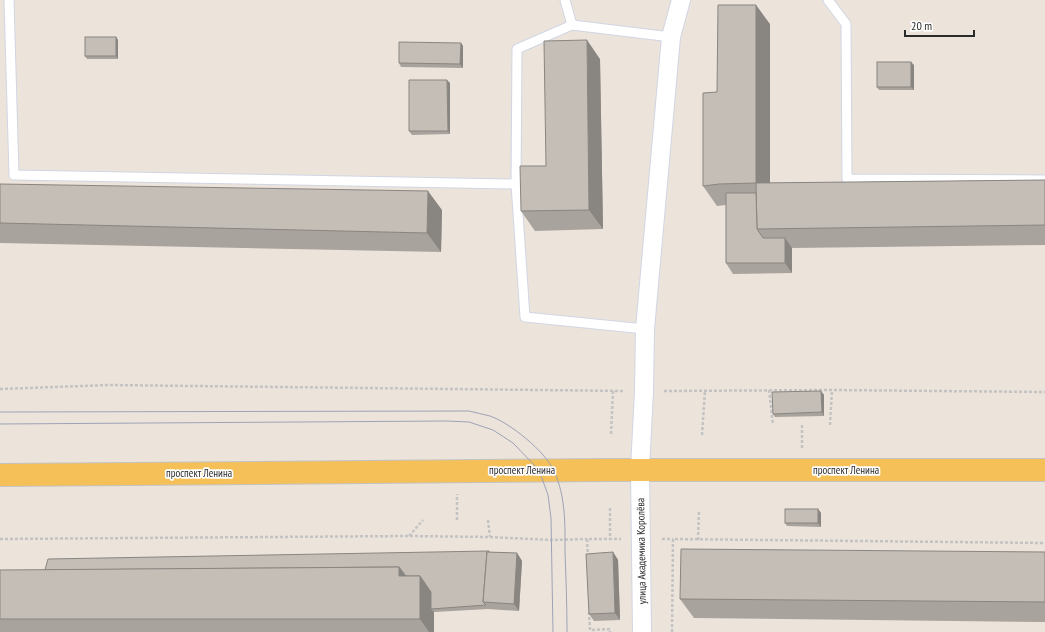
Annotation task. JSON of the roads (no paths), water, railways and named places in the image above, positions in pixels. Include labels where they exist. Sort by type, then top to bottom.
[{"type":"main road","name":"проспект Ленина","points":[[0,475],[640,470],[1045,470]]},
{"type":"street","name":"улица Академика Королёва","points":[[642,632],[640,470],[644,391],[645,328],[671,37],[681,0]]},
{"type":"lane","points":[[9,0],[14,175],[516,184]]},
{"type":"lane","points":[[565,0],[572,25]]},
{"type":"lane","points":[[828,0],[846,24],[847,179],[1045,180]]},
{"type":"lane","points":[[645,328],[525,317],[516,184],[517,50],[572,25],[671,37]]},
{"type":"tram line","points":[[0,412],[469,411],[490,416],[517,431],[535,447],[549,463],[558,481],[563,501],[565,521],[567,632]]},
{"type":"tram line","points":[[0,424],[446,421],[469,422],[493,430],[513,443],[539,470],[548,495],[551,518],[553,632]]}]
